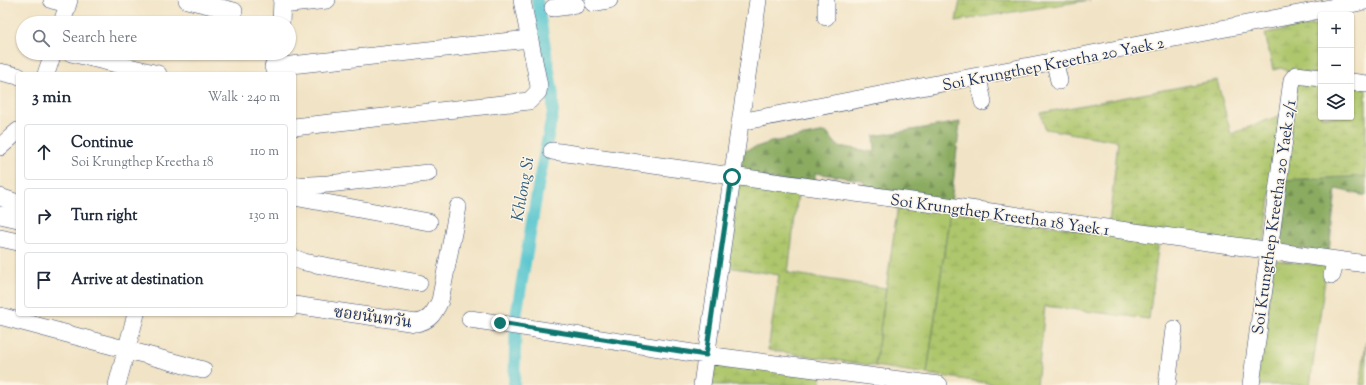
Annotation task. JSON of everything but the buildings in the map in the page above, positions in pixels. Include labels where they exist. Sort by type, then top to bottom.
[{"type":"street","points":[[187,0],[234,11]]},
{"type":"street","points":[[281,16],[282,3],[327,0]]},
{"type":"street","points":[[296,127],[529,100],[538,92],[539,86],[522,0]]},
{"type":"street","points":[[702,385],[758,0]]},
{"type":"street","points":[[62,16],[63,1]]},
{"type":"street","name":"Soi Krungthep Kreetha 20 Yaek 2","points":[[740,122],[1055,63],[1322,5],[1366,1]]},
{"type":"street","points":[[554,8],[576,5]]},
{"type":"street","points":[[274,65],[529,39]]},
{"type":"street","points":[[47,72],[50,60]]},
{"type":"street","points":[[100,60],[150,72]]},
{"type":"street","points":[[1055,63],[1059,81]]},
{"type":"street","points":[[0,72],[16,76]]},
{"type":"street","name":"Soi Krungthep Kreetha 20 Yaek 2/1","points":[[1251,385],[1267,251],[1292,80],[1296,75],[1318,78]]},
{"type":"street","points":[[978,78],[983,102]]},
{"type":"street","points":[[1354,82],[1366,84]]},
{"type":"street","points":[[0,148],[16,133]]},
{"type":"street","name":"Soi Krungthep Kreetha 18 Yaek 1","points":[[552,151],[1267,251],[1334,268],[1366,264]]},
{"type":"street","points":[[296,186],[328,184],[428,173]]},
{"type":"street","points":[[0,197],[16,202]]},
{"type":"street","points":[[296,197],[429,222]]},
{"type":"street","name":"ซอยนันทวัน","points":[[296,305],[416,323],[425,322],[433,315],[440,301],[458,206]]},
{"type":"street","points":[[0,215],[16,219]]},
{"type":"street","points":[[0,238],[16,242]]},
{"type":"street","points":[[296,259],[304,262],[419,283]]},
{"type":"street","points":[[0,316],[203,370]]},
{"type":"street","points":[[117,385],[135,316]]},
{"type":"street","points":[[470,319],[706,355],[939,385]]},
{"type":"street","points":[[1167,385],[1174,329]]},
{"type":"green space","points":[[960,0],[1090,0],[956,21]]},
{"type":"green space","points":[[1318,24],[1318,74],[1290,72],[1281,68],[1273,70],[1265,33]]},
{"type":"green space","points":[[1217,80],[1231,134],[1281,115],[1265,237],[1259,245],[1109,224],[1118,141],[1045,129],[1041,113]]},
{"type":"green space","points":[[1318,82],[1318,120],[1354,120],[1354,86],[1366,88],[1366,176],[1282,180],[1296,84]]},
{"type":"green space","points":[[960,122],[951,204],[870,193],[862,180],[815,173],[815,185],[739,175],[744,151],[771,142],[826,132],[838,146],[875,152],[874,136]]},
{"type":"green space","points":[[1366,176],[1366,196],[1336,189],[1329,252],[1274,246],[1282,180]]},
{"type":"green space","points":[[738,183],[798,193],[788,273],[886,288],[875,366],[768,350],[779,275],[727,267]]},
{"type":"green space","points":[[898,205],[950,211],[927,374],[875,366]]},
{"type":"green space","points":[[950,211],[1159,241],[1149,319],[1045,306],[1037,385],[1001,385],[927,374]]},
{"type":"green space","points":[[1274,260],[1327,266],[1310,385],[1257,385]]},
{"type":"green space","points":[[1366,342],[1366,385],[1360,385]]},
{"type":"green space","points":[[713,360],[822,373],[821,385],[710,385]]},
{"type":"waterway","name":"Khlong Si","points":[[514,385],[516,316],[539,181],[553,112],[553,95],[537,0]]},
{"type":"route","points":[[500,323],[706,355],[732,177]]}]
